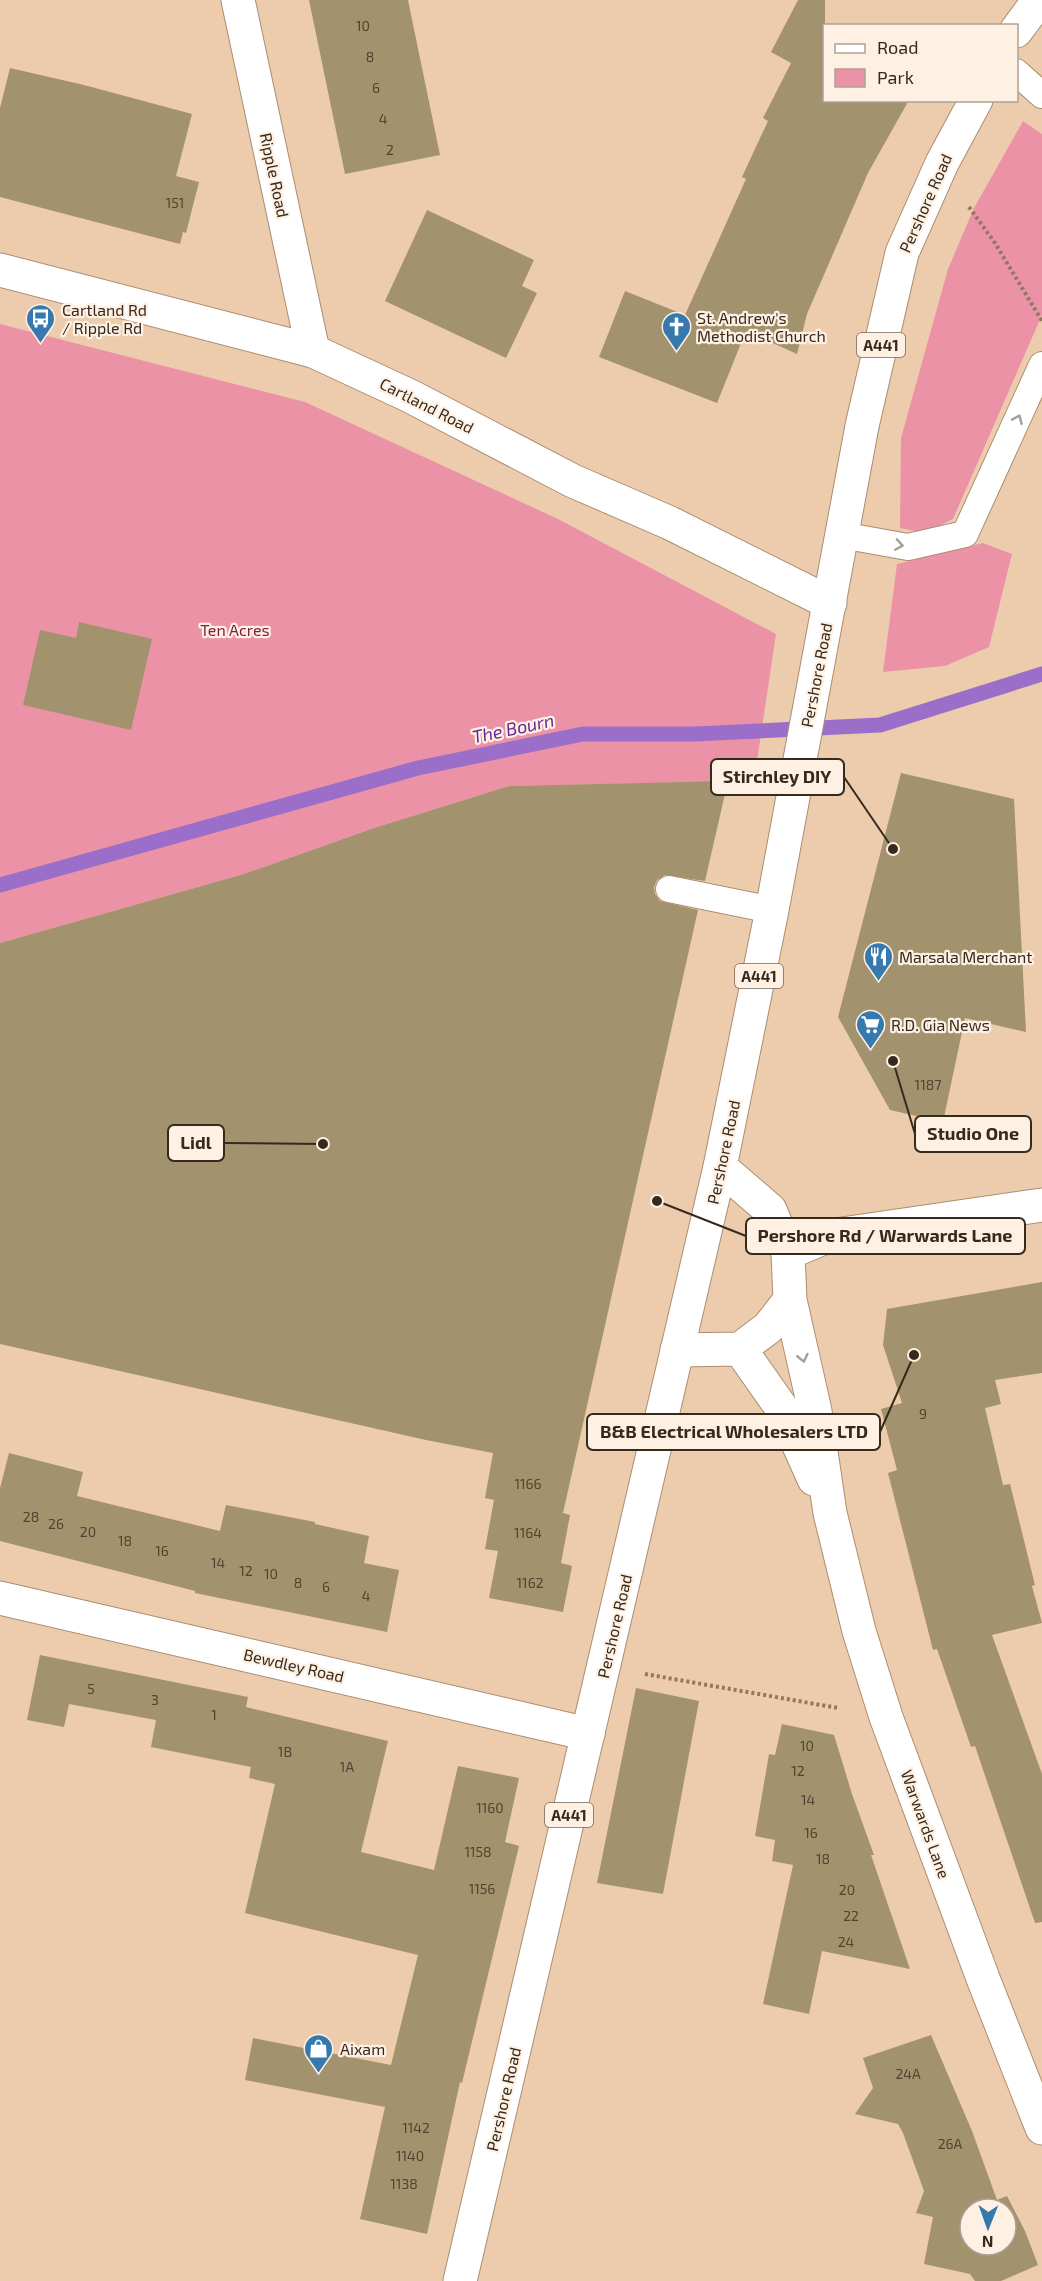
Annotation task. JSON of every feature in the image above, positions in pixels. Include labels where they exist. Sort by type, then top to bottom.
[{"type":"street","name":"Ripple Road","points":[[238,0],[313,351]]},
{"type":"street","points":[[1018,30],[1039,0]]},
{"type":"street","name":"Pershore Road","points":[[460,2281],[720,1167],[772,910],[862,426],[902,253],[942,163],[975,102]]},
{"type":"street","name":"Cartland Road","points":[[0,270],[313,351],[410,396],[573,481],[670,523],[830,603]]},
{"type":"street","points":[[720,1167],[770,1210],[828,1236]]},
{"type":"street","points":[[770,1210],[788,1253],[828,1236],[1042,1205]]},
{"type":"street","name":"Warwards Lane","points":[[788,1253],[790,1300],[815,1411],[830,1513],[859,1631],[886,1717],[984,1981],[1042,2128]]},
{"type":"street","points":[[677,1350],[740,1349],[768,1328],[790,1300]]},
{"type":"street","name":"Warwards Lane","points":[[740,1349],[783,1410],[830,1513]]},
{"type":"street","name":"Bewdley Road","points":[[0,1598],[588,1734]]},
{"type":"lane","points":[[1018,73],[1042,95]]},
{"type":"lane","points":[[841,535],[908,547],[965,534],[1042,365]]},
{"type":"lane","points":[[669,889],[772,910]]},
{"type":"path","points":[[942,163],[977,220],[995,243],[1038,318],[1042,321]]},
{"type":"path","points":[[605,1666],[886,1717]]},
{"type":"green space","points":[[1023,121],[1042,134],[1042,315],[953,519],[925,533],[900,528],[901,438],[948,269],[974,208]]},
{"type":"green space","name":"Ten Acres","points":[[0,324],[305,402],[558,519],[776,634],[754,781],[509,786],[374,828],[244,874],[0,943]]},
{"type":"green space","points":[[983,543],[1012,554],[989,647],[945,666],[883,672],[897,564]]},
{"type":"building","points":[[309,0],[408,0],[440,155],[345,174]]},
{"type":"building","points":[[798,0],[825,0],[823,102],[908,102],[868,173],[807,314],[797,354],[746,331],[717,403],[599,357],[625,291],[685,315],[746,179],[742,177],[768,121],[763,118],[791,63],[771,52]]},
{"type":"building","points":[[10,68],[192,114],[176,176],[199,182],[186,233],[183,232],[180,244],[0,197],[0,108]]},
{"type":"building","points":[[427,210],[534,260],[522,286],[537,293],[506,358],[385,301]]},
{"type":"building","points":[[79,622],[152,639],[131,730],[23,705],[40,630],[76,638]]},
{"type":"building","points":[[901,773],[1014,799],[1026,1032],[965,1018],[943,1122],[890,1110],[838,1017]]},
{"type":"building","points":[[728,781],[705,881],[665,875],[657,880],[654,887],[655,894],[660,901],[698,910],[563,1513],[570,1515],[561,1563],[572,1566],[563,1612],[489,1598],[498,1551],[485,1549],[494,1500],[485,1498],[493,1453],[0,1344],[0,943],[244,874],[374,828],[509,786]]},
{"type":"building","points":[[1042,1282],[1042,1373],[995,1380],[1001,1404],[985,1408],[1003,1485],[1010,1484],[1042,1623],[992,1635],[1042,1774],[1042,1922],[1035,1923],[975,1746],[971,1747],[937,1649],[933,1650],[888,1473],[897,1470],[881,1409],[902,1403],[883,1345],[887,1309]]},
{"type":"building","points":[[9,1453],[83,1472],[77,1496],[220,1531],[226,1505],[315,1522],[315,1524],[369,1536],[364,1563],[399,1570],[387,1632],[195,1593],[195,1591],[0,1541],[0,1488]]},
{"type":"building","points":[[40,1655],[248,1697],[246,1707],[388,1741],[361,1852],[434,1870],[458,1766],[519,1778],[505,1842],[519,1846],[462,2083],[460,2082],[427,2234],[360,2219],[385,2107],[245,2080],[253,2038],[391,2065],[418,1955],[245,1913],[275,1784],[249,1778],[251,1767],[151,1747],[156,1720],[69,1704],[64,1727],[27,1720]]},
{"type":"building","points":[[636,1688],[699,1701],[663,1894],[597,1883]]},
{"type":"building","points":[[782,1724],[834,1735],[874,1855],[871,1855],[910,1969],[822,1951],[809,2014],[763,2004],[793,1865],[772,1861],[775,1840],[755,1836],[769,1754],[775,1755]]},
{"type":"building","points":[[931,2035],[972,2131],[996,2197],[958,2197],[958,2257],[1018,2257],[1018,2217],[1038,2265],[1001,2281],[975,2281],[970,2274],[924,2264],[933,2217],[916,2213],[924,2191],[903,2133],[898,2124],[855,2114],[873,2088],[863,2058]]},
{"type":"waterway","name":"The Bourn","points":[[0,885],[418,768],[583,734],[695,734],[880,725],[1042,674]]},
{"type":"place","name":"Cartland Rd / Ripple Rd","points":[[41,344]]},
{"type":"place","name":"St. Andrew's Methodist Church","points":[[676,352]]},
{"type":"place","name":"Stirchley DIY","points":[[893,849]]},
{"type":"place","name":"Marsala Merchant","points":[[878,982]]},
{"type":"place","name":"R.D. Gia News","points":[[870,1050]]},
{"type":"place","name":"Studio One","points":[[893,1061]]},
{"type":"place","name":"Lidl","points":[[323,1144]]},
{"type":"place","name":"Pershore Rd / Warwards Lane","points":[[657,1201]]},
{"type":"place","name":"B&B Electrical Wholesalers LTD","points":[[914,1355]]},
{"type":"place","name":"Aixam","points":[[319,2074]]}]
